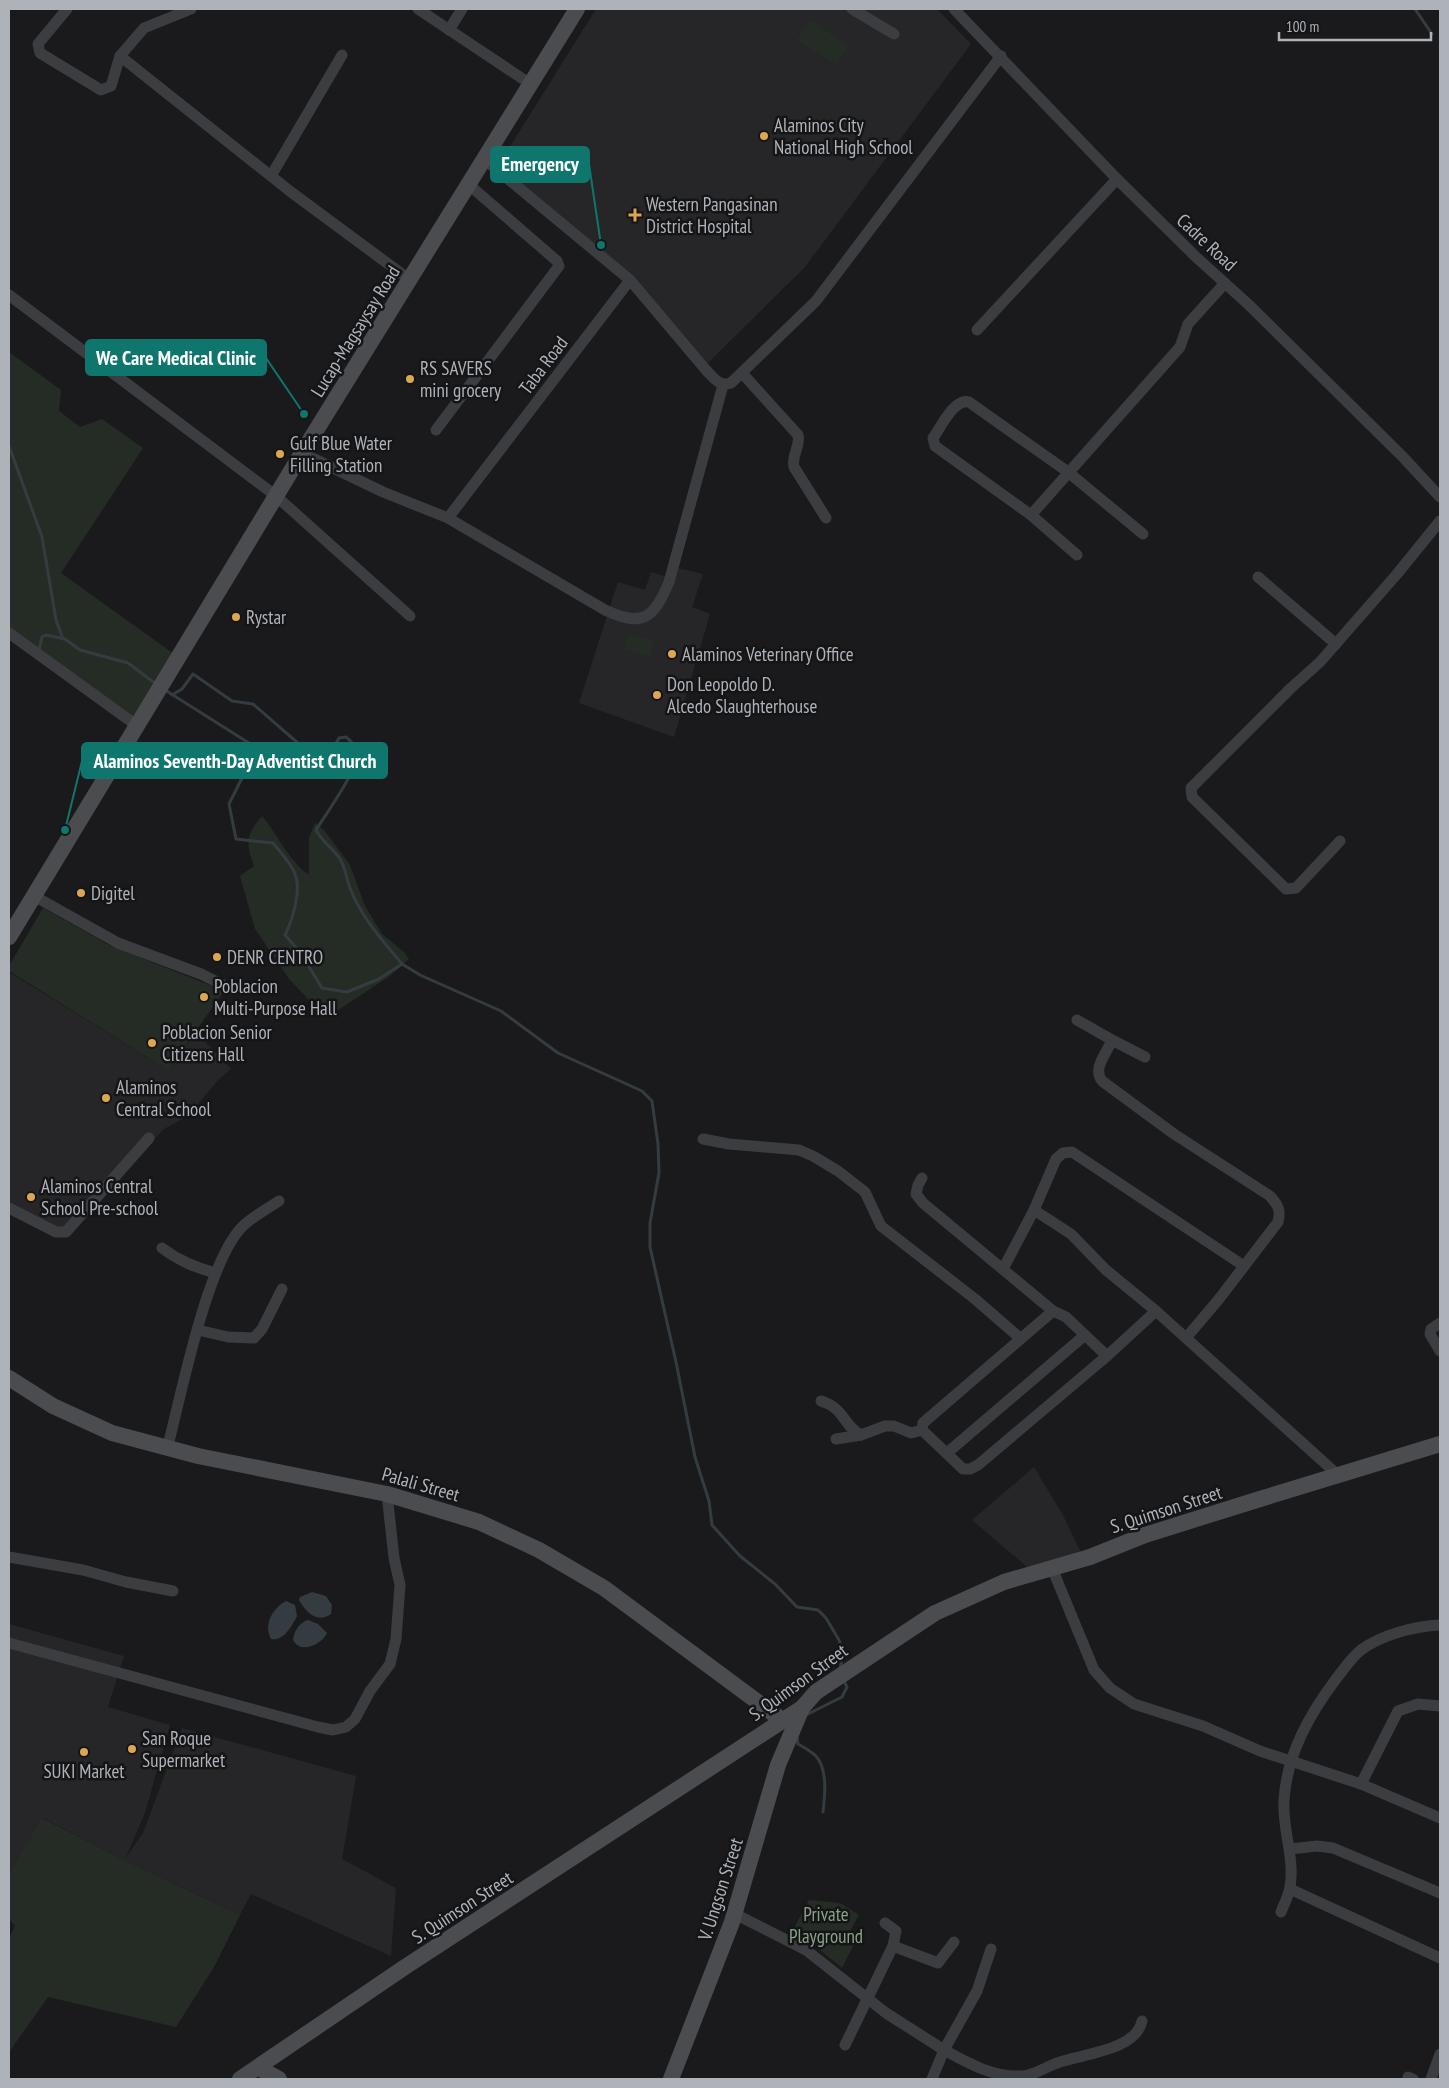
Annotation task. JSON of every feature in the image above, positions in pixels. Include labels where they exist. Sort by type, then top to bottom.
[{"type":"street","points":[[67,9],[38,44],[40,53],[101,90],[111,86],[120,56],[144,28],[191,9]]},
{"type":"street","points":[[418,9],[529,83]]},
{"type":"street","points":[[449,30],[462,9]]},
{"type":"street","name":"Lucap-Magsaysay Road","points":[[9,936],[302,453],[410,280],[529,83],[577,9]]},
{"type":"street","points":[[852,9],[894,34]]},
{"type":"street","name":"Cadre Road","points":[[954,9],[1116,178],[1403,457],[1440,497]]},
{"type":"street","points":[[271,176],[342,55]]},
{"type":"street","points":[[120,56],[271,176],[410,280]]},
{"type":"street","points":[[484,159],[630,280],[706,370],[723,385],[731,384],[816,301],[1001,56]]},
{"type":"street","points":[[977,330],[1116,178]]},
{"type":"street","points":[[436,430],[558,266],[557,261],[468,184]]},
{"type":"street","name":"Taba Road","points":[[448,518],[630,280]]},
{"type":"street","points":[[1031,515],[1180,347],[1188,324],[1225,283]]},
{"type":"street","points":[[9,295],[276,496],[410,616]]},
{"type":"street","points":[[742,373],[798,435],[799,443],[793,458],[794,467],[826,518]]},
{"type":"street","points":[[302,453],[383,492],[448,518],[611,613],[629,619],[641,619],[651,614],[661,602],[669,582],[723,385]]},
{"type":"street","points":[[1077,555],[1031,515],[937,449],[933,444],[933,438],[958,403],[965,400],[969,402],[1068,472],[1143,534]]},
{"type":"street","points":[[1340,841],[1296,888],[1286,889],[1192,797],[1191,793],[1194,783],[1320,662],[1398,574],[1440,521]]},
{"type":"street","points":[[1258,577],[1336,644]]},
{"type":"street","points":[[9,633],[136,726]]},
{"type":"street","points":[[34,896],[118,943],[201,974],[223,985]]},
{"type":"street","points":[[1077,1020],[1145,1057]]},
{"type":"street","points":[[1112,1040],[1098,1068],[1098,1074],[1102,1081],[1174,1134],[1270,1196],[1278,1204],[1280,1213],[1278,1222],[1186,1338]]},
{"type":"street","points":[[9,1208],[56,1232],[66,1232],[149,1138]]},
{"type":"street","points":[[703,1139],[729,1144],[799,1150],[838,1171],[865,1192],[881,1226],[975,1299],[1020,1338]]},
{"type":"street","points":[[1003,1269],[1034,1210],[1056,1159],[1063,1152],[1072,1152],[1244,1266]]},
{"type":"street","points":[[922,1178],[916,1194],[923,1203],[1053,1311],[1066,1317],[1107,1356]]},
{"type":"street","points":[[167,1449],[198,1330],[216,1273],[232,1240],[244,1226],[279,1201]]},
{"type":"street","points":[[1034,1210],[1070,1234],[1106,1270],[1156,1311],[1338,1475]]},
{"type":"street","points":[[162,1248],[175,1259],[216,1273]]},
{"type":"street","points":[[198,1330],[228,1337],[254,1338],[262,1329],[282,1289]]},
{"type":"street","points":[[922,1430],[925,1420],[1053,1311]]},
{"type":"street","points":[[922,1430],[963,1469],[970,1469],[1107,1356],[1156,1311]]},
{"type":"street","points":[[1440,1323],[1431,1329],[1430,1334],[1440,1351]]},
{"type":"street","points":[[947,1454],[1085,1335]]},
{"type":"street","name":"Palali Street","points":[[9,1378],[53,1406],[112,1433],[167,1449],[387,1494],[479,1522],[575,1570],[604,1588],[782,1720]]},
{"type":"street","points":[[821,1400],[838,1409],[853,1429],[861,1435]]},
{"type":"street","points":[[836,1440],[861,1435],[885,1426],[894,1426],[911,1433],[922,1430]]},
{"type":"street","name":"S. Quimson Street","points":[[240,2079],[259,2068],[405,1967],[802,1708],[816,1692],[935,1613],[1004,1582],[1090,1557],[1145,1535],[1440,1444]]},
{"type":"street","points":[[9,1643],[318,1727],[333,1730],[346,1727],[355,1718],[370,1691],[386,1672],[390,1664],[396,1639],[400,1585],[394,1558],[387,1494]]},
{"type":"street","points":[[9,1557],[83,1570],[126,1582],[173,1591]]},
{"type":"street","points":[[1052,1568],[1094,1670],[1110,1688],[1134,1704],[1203,1726],[1260,1751],[1291,1759],[1361,1784],[1440,1818]]},
{"type":"street","points":[[1281,1912],[1290,1889],[1290,1849],[1284,1802],[1291,1759],[1306,1724],[1321,1699],[1360,1651],[1373,1643],[1413,1629],[1440,1625]]},
{"type":"street","points":[[1361,1784],[1398,1711],[1418,1704],[1440,1706]]},
{"type":"street","name":"V. Ungson Street","points":[[671,2079],[735,1914],[778,1765],[802,1708]]},
{"type":"street","points":[[1290,1849],[1317,1846],[1333,1848],[1440,1892]]},
{"type":"street","points":[[1290,1889],[1440,1958]]},
{"type":"street","points":[[735,1914],[806,1950],[903,2024],[944,2050],[986,2070],[1022,2076],[1039,2072],[1059,2062],[1116,2046],[1137,2033],[1142,2021]]},
{"type":"street","points":[[845,2045],[894,1946],[896,1931],[885,1923]]},
{"type":"street","points":[[894,1946],[938,1963],[954,1942]]},
{"type":"street","points":[[932,2079],[944,2050],[977,1991],[991,1948]]},
{"type":"street","points":[[1431,2079],[1440,2054]]},
{"type":"street","points":[[259,2068],[279,2079]]},
{"type":"shaded area","name":"Alaminos City National High School","points":[[596,9],[937,9],[971,44],[805,267],[703,368],[631,284],[494,172]]},
{"type":"shaded area","points":[[678,568],[703,574],[692,607],[710,614],[674,737],[579,703],[618,582],[645,590],[651,572],[675,579]]},
{"type":"shaded area","name":"Alaminos Central School","points":[[9,972],[168,1070],[196,1032],[231,1069],[219,1079],[188,1116],[164,1129],[107,1188],[69,1233],[9,1209]]},
{"type":"shaded area","points":[[1034,1467],[1063,1515],[1086,1563],[1040,1578],[972,1520]]},
{"type":"shaded area","points":[[312,1592],[326,1596],[332,1605],[331,1614],[321,1618],[312,1615],[305,1609],[299,1600],[300,1597]]},
{"type":"shaded area","points":[[286,1601],[295,1605],[297,1616],[283,1636],[271,1639],[268,1628],[269,1622],[273,1612]]},
{"type":"shaded area","points":[[308,1620],[318,1624],[327,1633],[316,1644],[301,1647],[293,1640],[300,1625]]},
{"type":"shaded area","points":[[9,1624],[124,1656],[108,1707],[170,1725],[145,1813],[126,1857],[143,1833],[182,1728],[356,1776],[342,1859],[396,1888],[391,1956],[251,1894],[240,1915],[124,1860],[43,1818],[9,1874]]},
{"type":"green space","points":[[810,20],[849,46],[836,65],[797,40]]},
{"type":"green space","points":[[9,352],[61,390],[59,411],[80,427],[102,419],[143,448],[61,573],[174,654],[129,723],[9,632]]},
{"type":"green space","points":[[629,634],[654,641],[650,657],[624,649]]},
{"type":"green space","points":[[262,816],[289,855],[309,875],[309,837],[315,823],[324,830],[350,865],[365,906],[382,934],[404,952],[409,959],[390,976],[326,1018],[289,979],[255,929],[240,876],[254,866],[249,851],[249,840],[252,829]]},
{"type":"green space","points":[[43,908],[109,945],[224,991],[168,1070],[9,971],[9,966]]},
{"type":"green space","points":[[42,1818],[124,1860],[240,1915],[214,1967],[176,2027],[48,1997],[9,2052],[9,1939],[15,1926],[9,1919],[9,1874]]},
{"type":"green space","name":"Private Playground","points":[[809,1900],[840,1903],[859,1915],[847,1936],[855,1942],[842,1968],[819,1949],[792,1932]]},
{"type":"waterway","points":[[1415,9],[1432,34]]},
{"type":"waterway","points":[[9,446],[42,537],[56,620],[63,639]]},
{"type":"waterway","points":[[39,650],[42,637],[46,635],[65,639],[80,650],[128,663],[156,684]]},
{"type":"waterway","points":[[172,695],[182,689],[193,674],[232,701],[253,704],[299,744],[325,748],[335,745],[339,738],[346,737],[351,742],[356,748],[356,761],[341,792],[316,830],[344,866],[355,899],[366,919],[402,964]]},
{"type":"waterway","points":[[165,690],[252,745],[253,756],[229,804],[236,839],[273,843],[291,866],[297,881],[297,897],[285,935],[300,952],[322,988],[347,992],[379,979],[402,964],[420,975],[501,1011],[558,1053],[642,1091],[652,1101],[658,1144],[659,1173],[650,1223],[650,1247],[695,1457],[709,1501],[712,1525],[740,1556],[775,1584],[797,1607],[818,1610],[826,1618],[839,1640],[843,1653],[840,1669]]},
{"type":"waterway","points":[[806,1715],[842,1697],[847,1687],[845,1683]]},
{"type":"waterway","points":[[797,1737],[798,1744],[815,1755],[822,1767],[825,1782],[823,1812]]},
{"type":"place","name":"Alaminos City National High School","points":[[764,136]]},
{"type":"place","name":"Western Pangasinan District Hospital","points":[[635,215]]},
{"type":"place","name":"Emergency","points":[[601,245]]},
{"type":"place","name":"RS SAVERS mini grocery","points":[[410,379]]},
{"type":"place","name":"We Care Medical Clinic","points":[[304,414]]},
{"type":"place","name":"Gulf Blue Water Filling Station","points":[[280,454]]},
{"type":"place","name":"Rystar","points":[[236,617]]},
{"type":"place","name":"Alaminos Veterinary Office","points":[[672,654]]},
{"type":"place","name":"Don Leopoldo D. Alcedo Slaughterhouse","points":[[657,695]]},
{"type":"place","name":"Alaminos Seventh-Day Adventist Church","points":[[65,830]]},
{"type":"place","name":"Digitel","points":[[81,893]]},
{"type":"place","name":"DENR CENTRO","points":[[217,957]]},
{"type":"place","name":"Poblacion Multi-Purpose Hall","points":[[204,997]]},
{"type":"place","name":"Poblacion Senior Citizens Hall","points":[[152,1043]]},
{"type":"place","name":"Alaminos Central School","points":[[106,1098]]},
{"type":"place","name":"Alaminos Central School Pre-school","points":[[31,1197]]},
{"type":"place","name":"San Roque Supermarket","points":[[132,1749]]},
{"type":"place","name":"SUKI Market","points":[[84,1752]]}]
